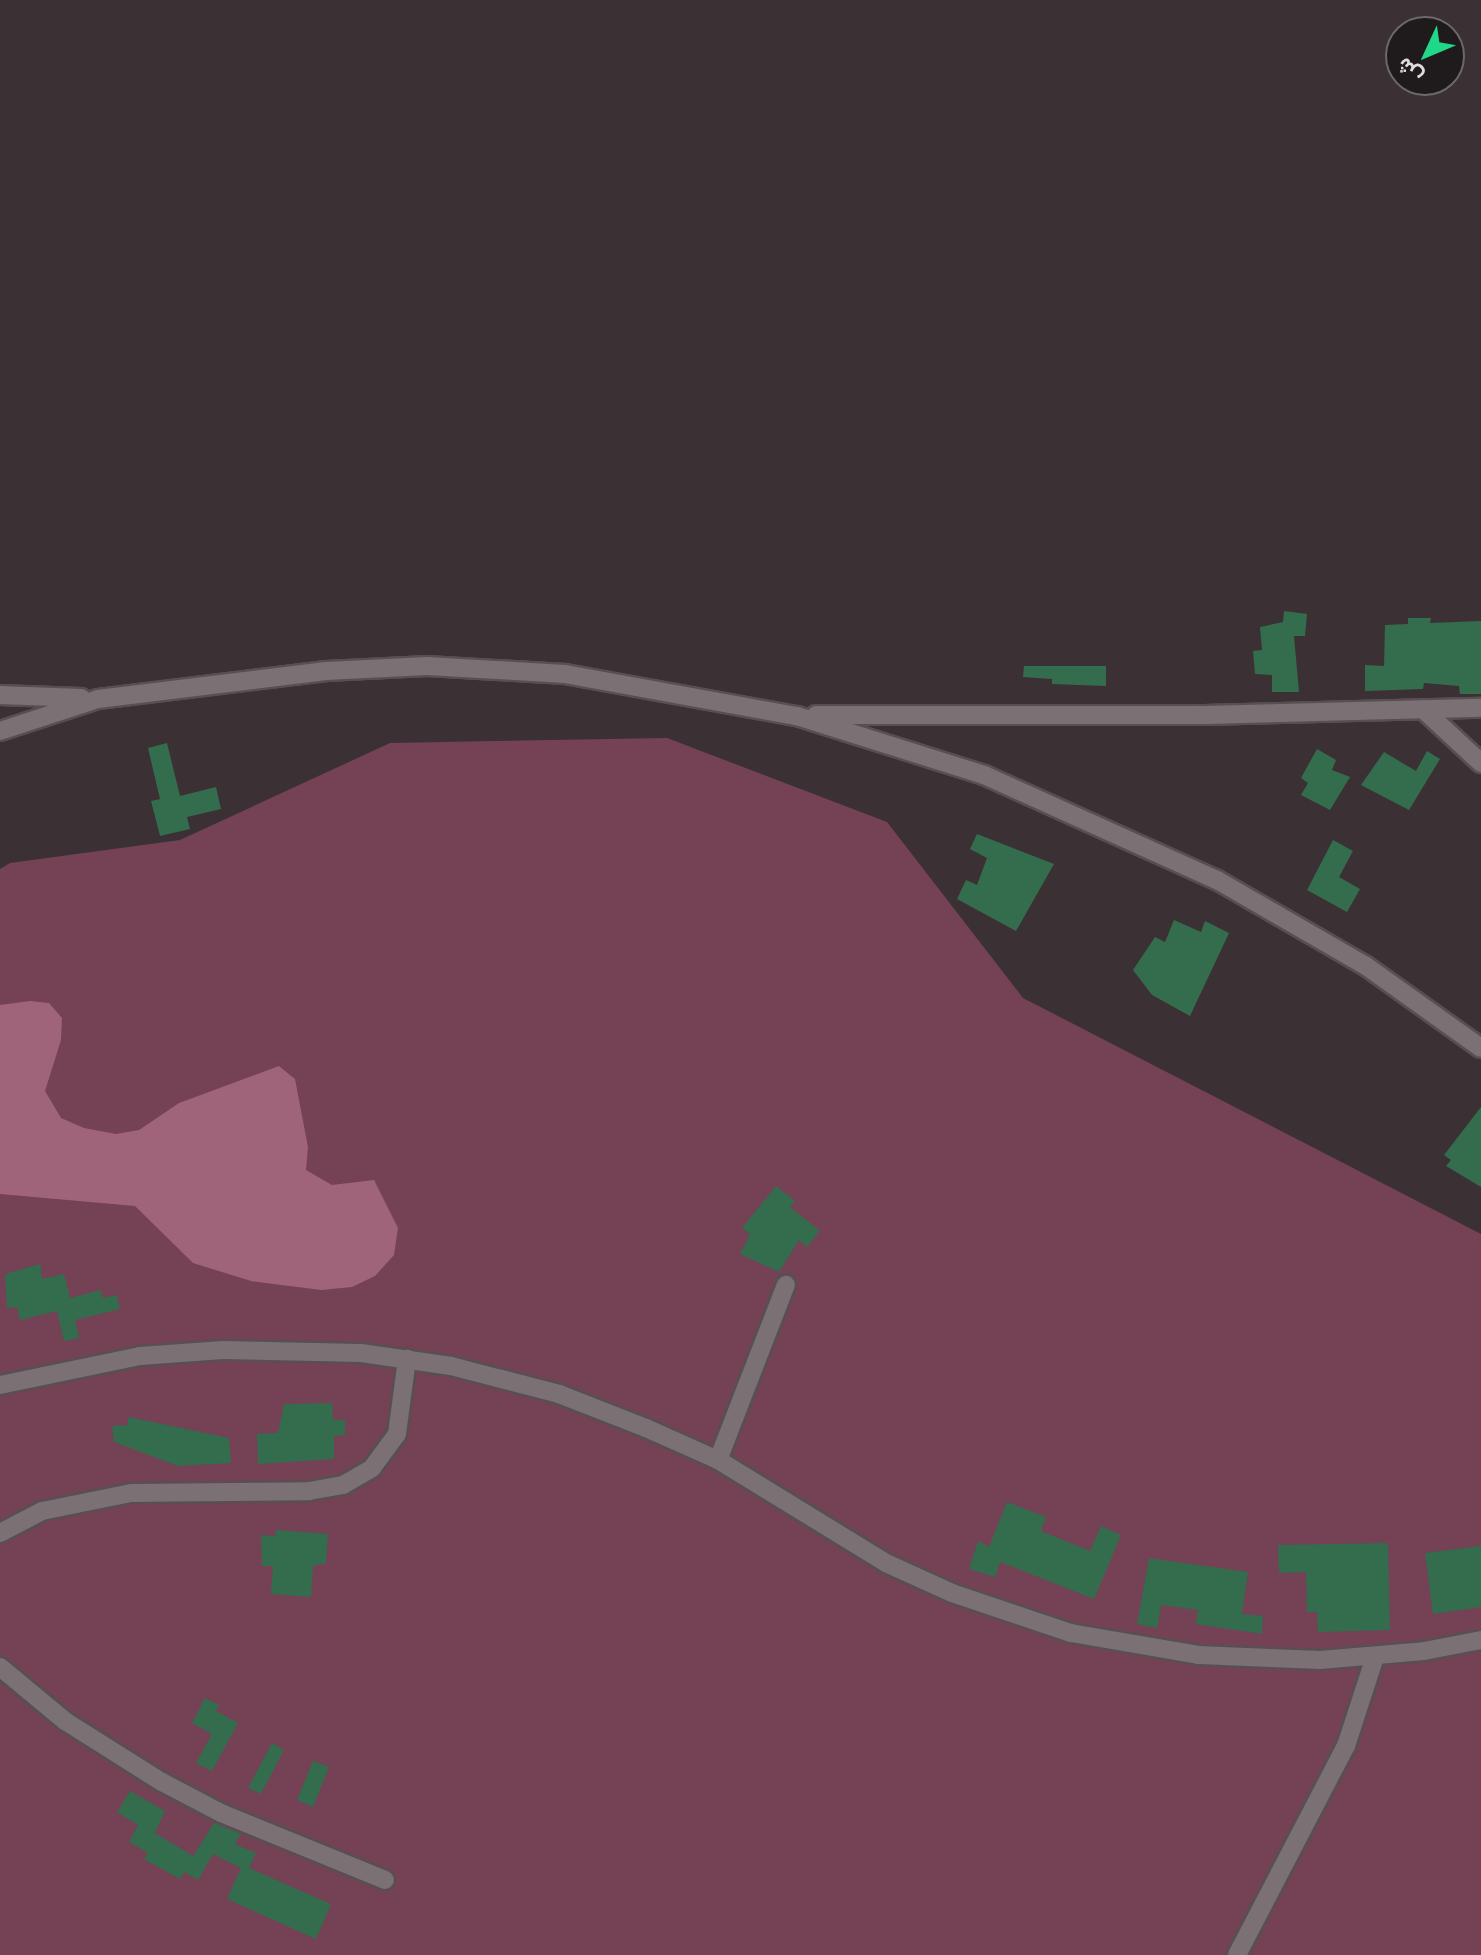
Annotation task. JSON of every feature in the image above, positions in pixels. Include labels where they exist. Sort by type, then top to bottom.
[{"type":"street","points":[[0,695],[98,699],[326,671],[461,666],[595,679],[797,716],[984,775],[1217,880],[1366,966],[1481,1048]]},
{"type":"street","points":[[0,731],[98,699]]},
{"type":"street","points":[[797,716],[1481,708]]},
{"type":"street","points":[[1424,710],[1481,763]]},
{"type":"street","points":[[718,1460],[786,1285]]},
{"type":"street","points":[[0,1385],[175,1353],[282,1350],[407,1359],[559,1394],[718,1460],[886,1563],[1038,1624],[1198,1655],[1375,1657],[1481,1640]]},
{"type":"street","points":[[0,1533],[42,1511],[131,1493],[309,1491],[343,1485],[372,1468],[397,1434],[407,1359]]},
{"type":"street","points":[[1237,1955],[1346,1746],[1375,1657]]},
{"type":"street","points":[[0,1667],[65,1721],[162,1782],[221,1813],[385,1880]]},
{"type":"shaded area","points":[[667,738],[887,822],[1023,998],[1481,1234],[1481,1955],[0,1955],[0,869],[10,863],[180,840],[390,743]]},
{"type":"shaded area","points":[[30,1001],[49,1003],[62,1018],[61,1040],[45,1091],[61,1118],[84,1128],[116,1134],[139,1130],[179,1103],[279,1066],[295,1079],[308,1147],[306,1170],[332,1185],[374,1180],[398,1228],[394,1255],[375,1276],[352,1287],[321,1290],[251,1281],[193,1263],[135,1206],[0,1194],[0,1005]]},
{"type":"building","points":[[1284,611],[1307,614],[1305,636],[1294,636],[1299,692],[1272,692],[1272,675],[1255,674],[1253,651],[1262,650],[1260,627],[1283,622]]},
{"type":"building","points":[[1408,618],[1431,618],[1430,623],[1481,621],[1481,694],[1460,694],[1459,686],[1424,683],[1423,689],[1365,691],[1365,665],[1384,666],[1385,625],[1408,624]]},
{"type":"building","points":[[1024,666],[1106,666],[1106,686],[1052,684],[1052,679],[1023,677]]},
{"type":"building","points":[[167,743],[180,796],[216,787],[221,809],[187,817],[190,829],[160,836],[151,801],[160,799],[148,748]]},
{"type":"building","points":[[1317,749],[1336,760],[1332,770],[1350,777],[1330,810],[1301,795],[1308,783],[1301,778]]},
{"type":"building","points":[[1427,751],[1440,759],[1409,810],[1361,785],[1384,752],[1416,771]]},
{"type":"building","points":[[977,834],[1054,864],[1016,931],[957,899],[966,880],[977,885],[987,858],[970,849]]},
{"type":"building","points":[[1333,840],[1353,851],[1339,877],[1360,889],[1347,912],[1307,890]]},
{"type":"building","points":[[1174,920],[1201,932],[1205,921],[1229,933],[1190,1016],[1152,995],[1133,970],[1155,937],[1165,942]]},
{"type":"building","points":[[1481,1107],[1481,1187],[1446,1166],[1451,1160],[1444,1155]]},
{"type":"building","points":[[776,1186],[795,1201],[790,1207],[820,1231],[807,1247],[799,1240],[779,1272],[740,1254],[750,1234],[742,1228]]},
{"type":"building","points":[[40,1264],[42,1279],[64,1274],[70,1298],[101,1290],[103,1298],[117,1295],[120,1309],[75,1320],[79,1338],[64,1341],[57,1311],[20,1320],[17,1307],[7,1308],[5,1274]]},
{"type":"building","points":[[332,1403],[333,1420],[345,1420],[345,1435],[334,1436],[334,1459],[258,1464],[257,1434],[278,1433],[284,1404]]},
{"type":"building","points":[[128,1417],[229,1438],[231,1463],[178,1466],[114,1442],[112,1426],[128,1425]]},
{"type":"building","points":[[1007,1502],[1046,1517],[1041,1531],[1090,1551],[1101,1526],[1121,1535],[1094,1599],[1000,1562],[995,1577],[969,1569],[978,1541],[989,1547]]},
{"type":"building","points":[[276,1530],[328,1534],[326,1563],[313,1566],[311,1597],[271,1594],[273,1566],[262,1566],[261,1535],[275,1536]]},
{"type":"building","points":[[1388,1543],[1390,1630],[1318,1632],[1317,1612],[1307,1612],[1306,1572],[1279,1573],[1278,1545]]},
{"type":"building","points":[[1481,1546],[1481,1607],[1433,1614],[1425,1553]]},
{"type":"building","points":[[1149,1558],[1248,1572],[1242,1614],[1263,1616],[1262,1634],[1196,1624],[1198,1610],[1161,1605],[1157,1628],[1137,1624]]},
{"type":"building","points":[[205,1698],[219,1705],[216,1711],[238,1723],[212,1771],[196,1763],[212,1734],[192,1723]]},
{"type":"building","points":[[272,1743],[284,1750],[261,1794],[248,1788]]},
{"type":"building","points":[[313,1761],[329,1767],[313,1807],[297,1800]]},
{"type":"building","points":[[130,1791],[165,1811],[155,1833],[193,1856],[214,1823],[241,1834],[235,1844],[256,1853],[249,1868],[331,1904],[316,1939],[227,1899],[241,1868],[213,1854],[198,1880],[184,1872],[180,1879],[144,1859],[148,1853],[129,1842],[138,1825],[117,1812]]}]
